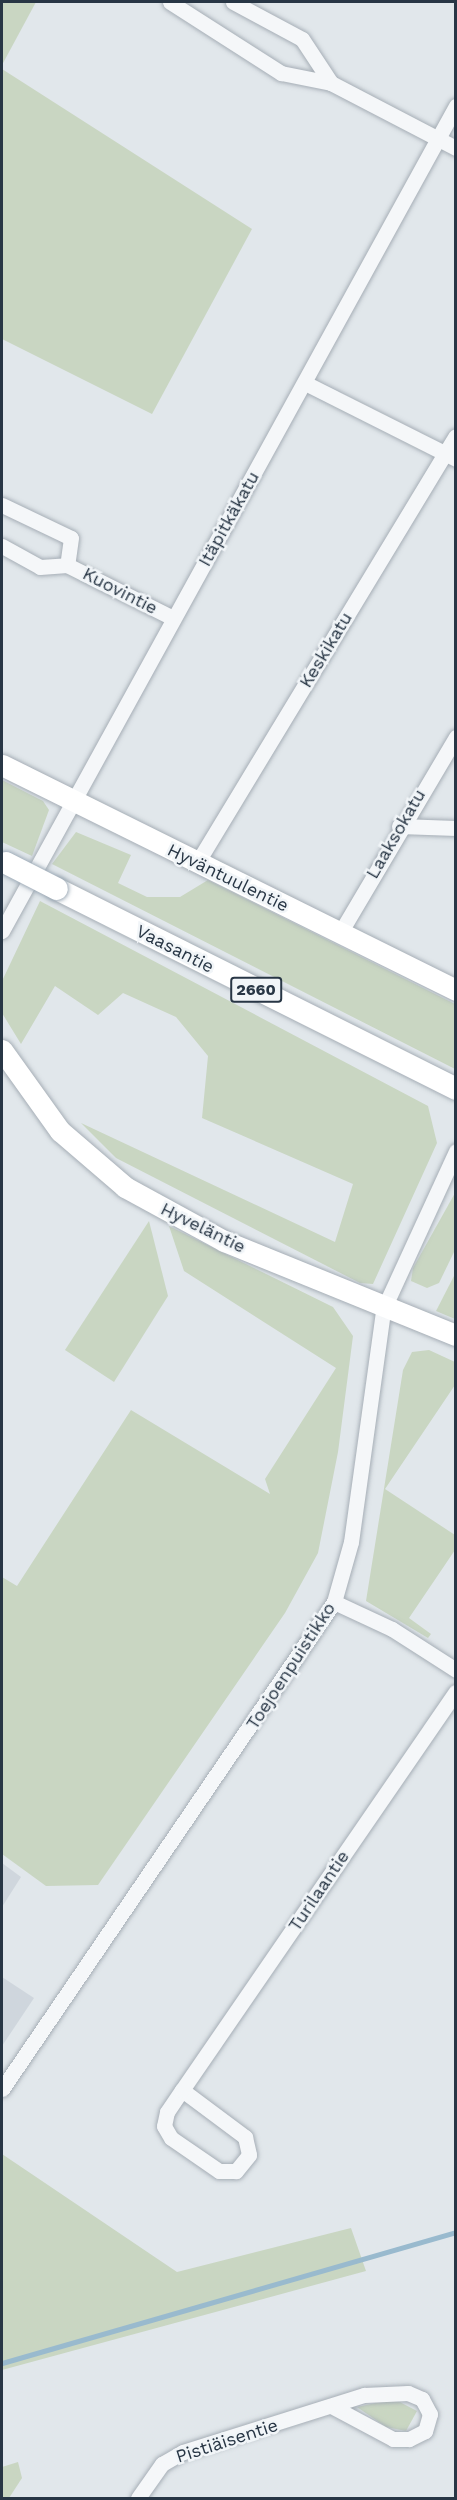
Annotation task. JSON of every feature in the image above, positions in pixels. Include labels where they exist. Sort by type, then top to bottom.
[{"type":"main road","name":"Vaasantie","points":[[4,862],[456,1089]]},
{"type":"street","points":[[170,2],[281,73],[331,83],[456,148]]},
{"type":"street","points":[[233,2],[302,39],[331,83]]},
{"type":"street","name":"Itäpitkäkatu","points":[[2,932],[456,106]]},
{"type":"street","points":[[305,383],[450,456]]},
{"type":"street","name":"Keskikatu","points":[[198,863],[450,456],[456,436]]},
{"type":"street","name":"Kuovintie","points":[[2,505],[71,538],[67,565]]},
{"type":"street","name":"Kuovintie","points":[[2,546],[40,567],[67,565],[173,618]]},
{"type":"street","name":"Laaksokatu","points":[[340,933],[399,826],[456,737]]},
{"type":"street","name":"Hyväntuulentie","points":[[2,765],[456,990]]},
{"type":"street","points":[[399,826],[456,828]]},
{"type":"street","name":"Hyveläntie","points":[[2,1050],[60,1131],[125,1187],[224,1241],[383,1310],[456,1335]]},
{"type":"street","name":"Toejoenpuistikko","points":[[2,2089],[334,1602],[351,1542],[383,1310],[456,1151]]},
{"type":"street","points":[[334,1602],[392,1629],[456,1670]]},
{"type":"street","name":"Turilaantie","points":[[182,2090],[245,2137],[249,2155],[236,2171],[219,2171],[164,2126],[182,2090],[456,1692]]},
{"type":"street","name":"Pistiäisentie","points":[[138,2499],[162,2464],[183,2452],[333,2407],[364,2395],[401,2392],[422,2399],[430,2414],[425,2431],[409,2439],[393,2439],[333,2407]]},
{"type":"shaded area","points":[[2,1863],[21,1877],[2,1907]]},
{"type":"shaded area","points":[[2,1977],[34,1998],[2,2046]]},
{"type":"green space","points":[[2,2],[36,2],[2,65]]},
{"type":"green space","points":[[2,69],[252,229],[152,414],[2,339]]},
{"type":"green space","points":[[2,780],[43,801],[49,810],[32,856],[2,842]]},
{"type":"green space","points":[[76,832],[131,855],[118,883],[147,897],[180,897],[208,880],[455,1004],[455,1069],[52,864]]},
{"type":"green space","points":[[40,901],[428,1106],[437,1143],[373,1284],[360,1283],[116,1158],[81,1123],[335,1242],[353,1184],[202,1118],[208,1056],[176,1017],[123,993],[98,1015],[55,986],[21,1044],[2,1013],[2,981]]},
{"type":"green space","points":[[455,1193],[455,1250],[439,1283],[427,1288],[411,1281],[413,1268]]},
{"type":"green space","points":[[149,1221],[168,1296],[114,1382],[65,1350]]},
{"type":"green space","points":[[169,1226],[333,1307],[353,1336],[338,1452],[318,1553],[285,1613],[98,1885],[46,1886],[2,1854],[2,1577],[17,1586],[131,1410],[270,1494],[265,1479],[336,1368],[184,1271]]},
{"type":"green space","points":[[455,1274],[455,1319],[436,1311]]},
{"type":"green space","points":[[429,1350],[455,1362],[455,1385],[385,1489],[455,1535],[455,1550],[409,1618],[431,1634],[428,1638],[366,1601],[403,1370],[412,1352]]},
{"type":"green space","points":[[2,2154],[177,2272],[351,2228],[366,2271],[2,2370]]},
{"type":"green space","points":[[394,2399],[417,2411],[406,2431],[386,2427],[357,2407]]},
{"type":"green space","points":[[18,2462],[22,2478],[9,2498],[2,2498],[2,2467]]},
{"type":"waterway","points":[[2,2363],[456,2232]]}]
